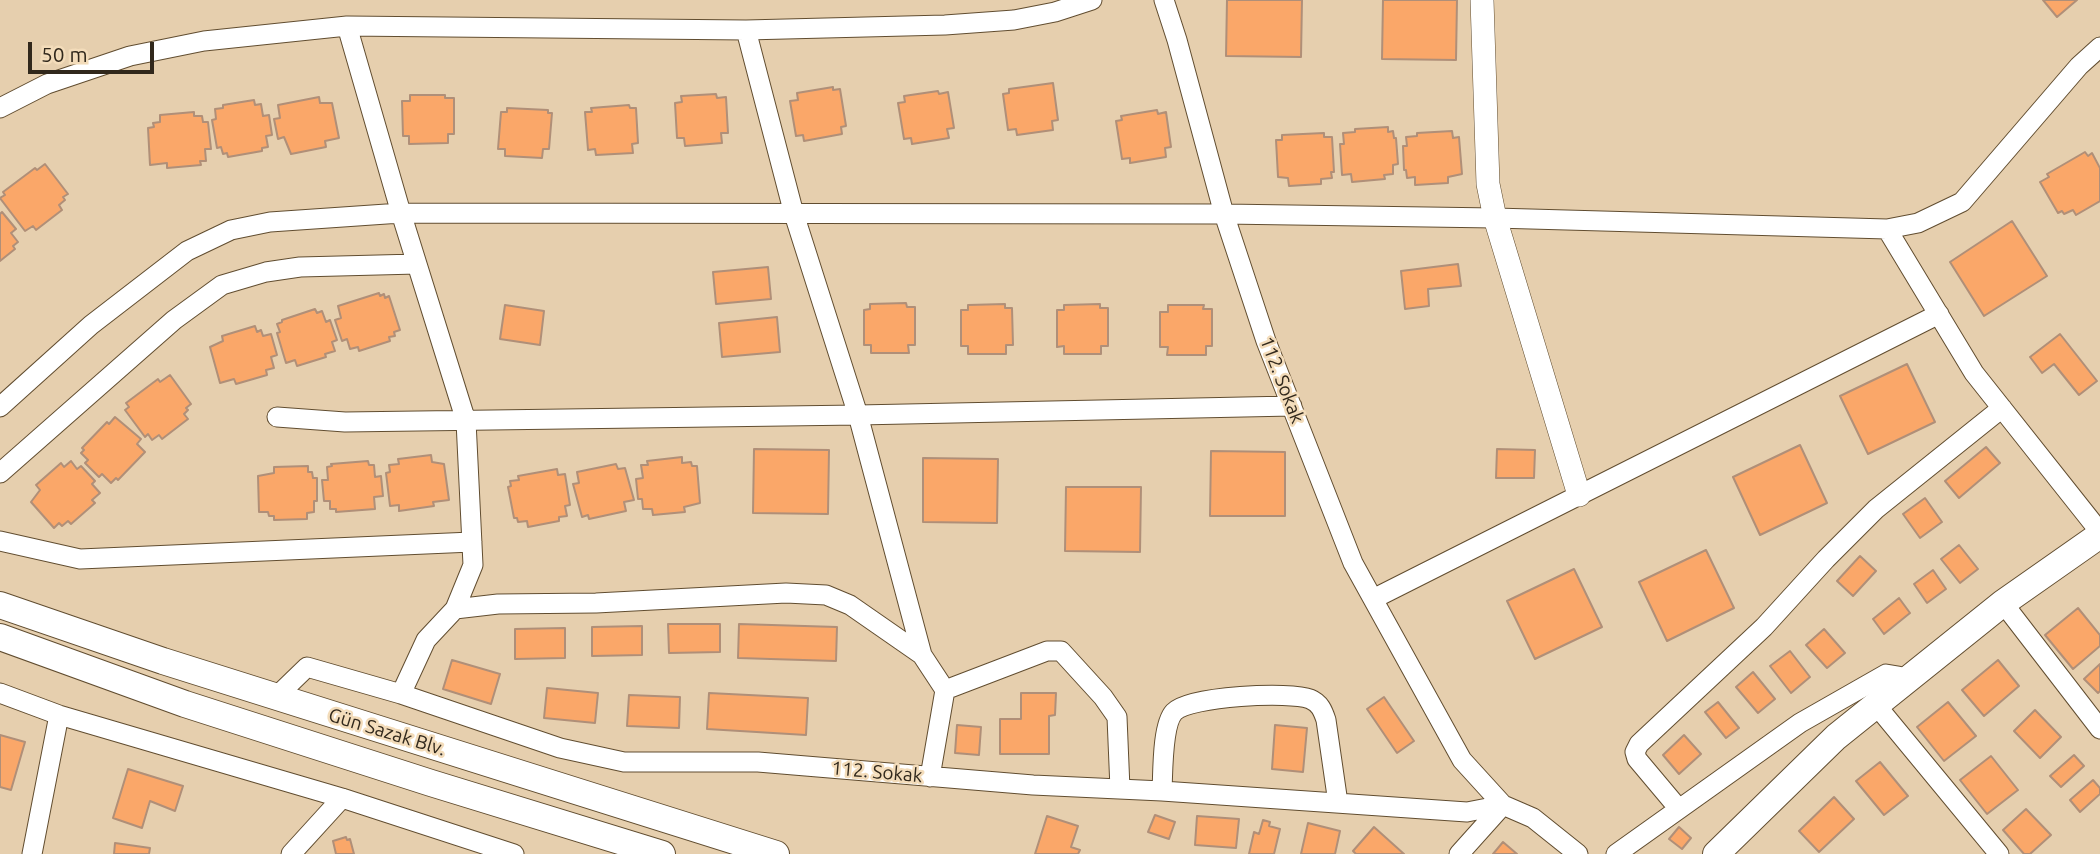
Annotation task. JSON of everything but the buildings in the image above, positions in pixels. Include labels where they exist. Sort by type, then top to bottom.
[{"type":"main road","points":[[1716,854],[1836,737],[2003,603],[2100,533]]},
{"type":"main road","name":"Gün Sazak Blv.","points":[[0,605],[163,661],[776,854]]},
{"type":"main road","name":"Gün Sazak Blv.","points":[[0,637],[185,704],[663,854]]},
{"type":"street","points":[[0,108],[47,84],[130,56],[204,41],[347,26],[746,30],[945,25],[1014,20],[1055,12],[1092,0]]},
{"type":"street","name":"112. Sokak","points":[[1164,0],[1224,214],[1266,341],[1353,563],[1462,760],[1503,805],[1533,818],[1578,854]]},
{"type":"street","points":[[1482,0],[1488,184],[1495,218],[1579,495]]},
{"type":"street","points":[[347,26],[401,213],[466,421],[473,565],[455,609],[426,640],[401,694]]},
{"type":"street","points":[[746,30],[794,214],[858,415],[922,655],[945,690],[930,777]]},
{"type":"street","points":[[0,407],[91,325],[187,251],[231,230],[270,222],[401,213],[1224,214],[1495,218],[1887,229],[1918,223],[1962,202],[2079,66],[2100,47]]},
{"type":"street","points":[[1887,229],[1974,373],[2100,533]]},
{"type":"street","points":[[0,472],[174,320],[222,285],[266,272],[300,267],[417,264]]},
{"type":"street","points":[[1373,599],[1939,314]]},
{"type":"street","points":[[277,417],[345,422],[466,421],[1292,406]]},
{"type":"street","points":[[1679,809],[1637,759],[1635,752],[1639,744],[1754,636],[1868,516],[2002,408]]},
{"type":"street","points":[[0,541],[80,559],[472,542]]},
{"type":"street","points":[[455,609],[498,604],[596,603],[786,593],[826,595],[869,618],[922,655]]},
{"type":"street","points":[[2003,603],[2100,729]]},
{"type":"street","points":[[945,690],[1047,651],[1061,651],[1103,697],[1117,717],[1120,789]]},
{"type":"street","name":"112. Sokak","points":[[276,697],[307,667],[401,694],[560,748],[624,762],[758,762],[930,777],[1467,812],[1503,805]]},
{"type":"street","points":[[1616,854],[1800,723],[1886,674],[1907,680]]},
{"type":"street","points":[[0,693],[59,715],[342,797],[514,854]]},
{"type":"street","points":[[1162,791],[1168,721],[1178,708],[1226,697],[1296,696],[1308,698],[1323,709],[1338,803]]},
{"type":"street","points":[[1876,705],[1998,854]]},
{"type":"street","points":[[32,854],[59,715]]},
{"type":"street","points":[[291,854],[342,797]]},
{"type":"street","points":[[1459,854],[1503,805]]}]
